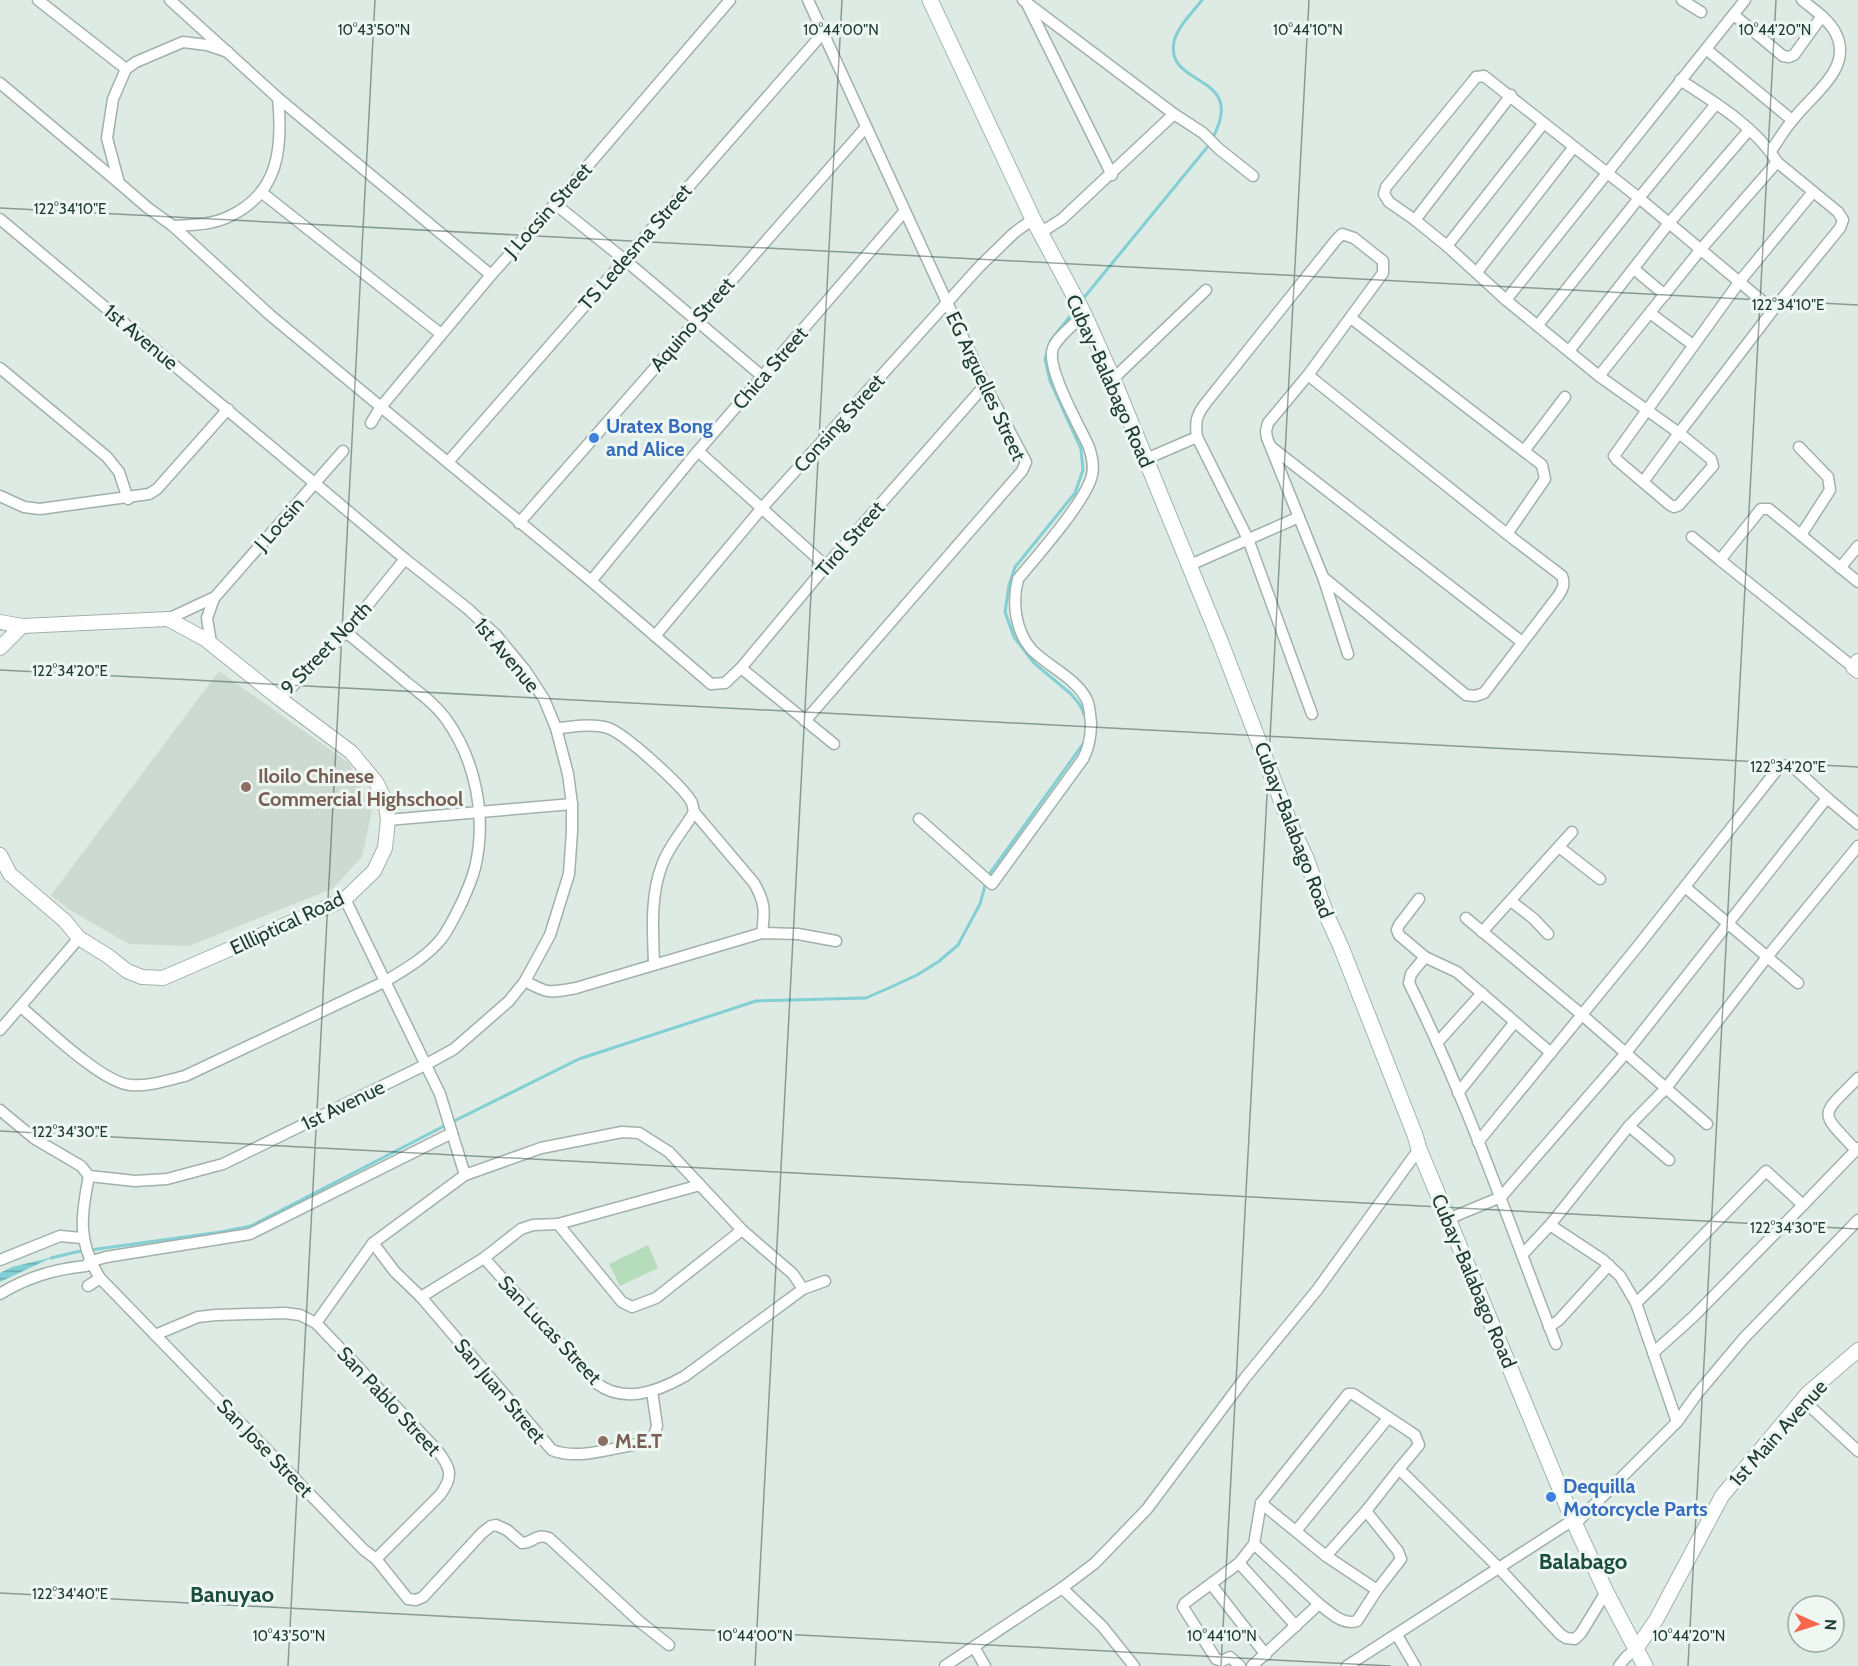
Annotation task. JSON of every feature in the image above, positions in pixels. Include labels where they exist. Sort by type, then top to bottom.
[{"type":"main road","name":"Cubay-Balabago Road","points":[[930,0],[1033,219],[1082,310],[1113,379],[1190,565],[1419,1149],[1574,1522],[1606,1592],[1645,1666]]},
{"type":"street","points":[[38,0],[126,69]]},
{"type":"street","points":[[170,0],[278,98],[491,274]]},
{"type":"street","name":"J Locsin Street","points":[[371,423],[380,408],[491,274],[555,204],[730,0]]},
{"type":"street","name":"EG Arguelles Street","points":[[805,721],[1025,467],[1026,462],[985,385],[808,0]]},
{"type":"street","points":[[1682,0],[1701,12]]},
{"type":"street","points":[[1506,300],[1745,0]]},
{"type":"street","points":[[1771,151],[1792,120],[1832,76],[1838,65],[1840,51],[1835,30],[1802,0]]},
{"type":"street","points":[[1024,1],[1174,114],[1203,133],[1253,176]]},
{"type":"street","points":[[1024,1],[1112,175]]},
{"type":"street","points":[[1734,15],[1784,56],[1789,57],[1794,55],[1822,16]]},
{"type":"street","name":"TS Ledesma Street","points":[[447,462],[824,33]]},
{"type":"street","points":[[119,183],[107,138],[113,99],[126,69],[136,62],[183,42],[207,45],[228,52]]},
{"type":"street","points":[[1706,49],[1792,120]]},
{"type":"street","points":[[1773,310],[1740,281],[1639,198],[1484,76],[1476,77],[1386,187],[1385,198],[1447,246],[1506,300],[1599,376],[1646,409],[1679,433],[1711,459],[1713,466],[1679,505],[1674,507],[1614,456],[1646,409],[1740,281],[1813,192]]},
{"type":"street","points":[[1643,482],[1773,310],[1842,224],[1842,217],[1777,162],[1771,151],[1749,130],[1680,80]]},
{"type":"street","points":[[0,83],[148,208],[173,226],[270,315],[380,408],[655,636]]},
{"type":"street","points":[[1415,220],[1511,96]]},
{"type":"street","points":[[173,226],[204,224],[227,218],[246,207],[261,192],[274,173],[277,159],[280,119],[278,98]]},
{"type":"street","points":[[1538,326],[1716,104]]},
{"type":"street","points":[[1040,233],[1062,219],[1112,175],[1174,114]]},
{"type":"street","points":[[1447,246],[1543,124]]},
{"type":"street","name":"Aquino Street","points":[[519,523],[866,127]]},
{"type":"street","points":[[1569,351],[1669,223],[1749,130]]},
{"type":"street","points":[[1477,272],[1574,148]]},
{"type":"street","points":[[1599,376],[1701,249],[1777,162]]},
{"type":"street","points":[[261,192],[441,334]]},
{"type":"street","points":[[555,204],[762,376]]},
{"type":"street","name":"Chica Street","points":[[591,581],[698,451],[904,212]]},
{"type":"street","name":"1st Avenue","points":[[0,219],[228,408],[405,559],[468,609],[496,635],[525,670],[544,699],[556,728],[568,774],[572,804],[569,874],[550,935],[525,981],[509,1001],[454,1049],[216,1167],[167,1179],[146,1180],[89,1176]]},
{"type":"street","name":"Consing Street","points":[[655,636],[761,509],[980,266],[1014,233],[1033,219]]},
{"type":"street","points":[[1312,714],[1248,539],[1197,437],[1195,423],[1197,415],[1342,234],[1354,238],[1383,261],[1384,267],[1380,278],[1308,375],[1268,423],[1266,430],[1323,577],[1348,654]]},
{"type":"street","points":[[1634,269],[1665,295]]},
{"type":"street","points":[[1113,379],[1206,290]]},
{"type":"street","points":[[919,819],[992,884],[1083,759],[1090,738],[1087,700],[1071,681],[1033,650],[1026,641],[1017,619],[1014,596],[1018,579],[1084,496],[1092,476],[1093,458],[1056,377],[1052,363],[1054,346],[1082,310]]},
{"type":"street","points":[[1650,313],[1693,345]]},
{"type":"street","points":[[1351,318],[1542,465],[1545,479],[1507,534]]},
{"type":"street","points":[[0,368],[107,457],[119,472],[128,499]]},
{"type":"street","points":[[1308,375],[1562,576],[1564,581],[1563,589],[1484,693],[1475,696],[1466,695],[1323,577]]},
{"type":"street","name":"Tirol Street","points":[[655,636],[711,684],[725,683],[741,668],[826,566],[985,385]]},
{"type":"street","points":[[1524,451],[1565,397]]},
{"type":"street","points":[[0,496],[24,507],[40,509],[128,499],[149,494],[157,489],[228,408]]},
{"type":"street","points":[[1146,459],[1197,437]]},
{"type":"street","points":[[1271,447],[1522,642]]},
{"type":"street","points":[[1800,447],[1828,477],[1830,483],[1830,490],[1801,535]]},
{"type":"street","name":"J Locsin","points":[[168,619],[214,597],[343,451]]},
{"type":"street","points":[[698,451],[826,566]]},
{"type":"street","points":[[1720,560],[1761,509],[1769,509],[1858,582]]},
{"type":"street","points":[[1190,565],[1299,517]]},
{"type":"street","points":[[1692,537],[1857,666]]},
{"type":"street","points":[[1840,568],[1858,546]]},
{"type":"street","name":"9 Street North","points":[[212,643],[280,699],[345,632],[405,559]]},
{"type":"street","points":[[212,643],[207,618],[214,597]]},
{"type":"street","points":[[0,622],[22,626],[168,619],[212,643]]},
{"type":"street","points":[[0,648],[22,626]]},
{"type":"street","points":[[21,1007],[107,1077],[129,1085],[146,1084],[185,1076],[384,982],[414,964],[441,939],[455,917],[475,869],[480,843],[480,812],[466,753],[445,717],[434,705],[345,632]]},
{"type":"street","points":[[741,668],[834,744]]},
{"type":"street","name":"Ellliptical Road","points":[[5,874],[65,921],[79,938],[127,971],[142,977],[163,978],[345,899],[375,871],[386,848],[388,820],[386,800],[376,782],[351,752],[280,699]]},
{"type":"street","points":[[556,728],[598,726],[609,728],[620,734],[656,765],[692,803],[694,812],[758,890],[765,912],[762,933]]},
{"type":"street","points":[[1478,1142],[1780,766],[1791,765],[1858,824]]},
{"type":"street","points":[[1448,1219],[1501,1197],[1625,1054],[1827,798]]},
{"type":"street","points":[[388,820],[572,804]]},
{"type":"street","points":[[654,964],[653,916],[662,866],[677,836],[694,812]]},
{"type":"street","points":[[1482,932],[1572,832]]},
{"type":"street","points":[[1522,1255],[1550,1226],[1629,1126],[1666,1088],[1767,957],[1858,846]]},
{"type":"street","points":[[1559,847],[1600,879]]},
{"type":"street","points":[[0,855],[5,874]]},
{"type":"street","points":[[1685,887],[1798,983]]},
{"type":"street","points":[[345,899],[440,1095],[448,1114],[465,1175]]},
{"type":"street","points":[[1419,899],[1399,925],[1397,930],[1399,935],[1425,957],[1458,972],[1551,1053]]},
{"type":"street","points":[[1511,901],[1548,934]]},
{"type":"street","points":[[1466,918],[1707,1124]]},
{"type":"street","points":[[525,981],[542,991],[552,992],[589,985],[762,933],[798,934],[836,941]]},
{"type":"street","points":[[0,1030],[79,938]]},
{"type":"street","points":[[1425,957],[1411,974],[1409,983],[1437,1043],[1501,1197],[1556,1344]]},
{"type":"street","points":[[1437,1043],[1482,993]]},
{"type":"street","points":[[1458,1093],[1514,1023]]},
{"type":"street","points":[[1653,1353],[1693,1317],[1857,1149],[1829,1122],[1827,1114],[1830,1107],[1858,1078]]},
{"type":"street","points":[[0,1110],[35,1139],[81,1166],[89,1176],[82,1210],[87,1252],[86,1266],[63,1268],[40,1274],[18,1282],[0,1294]]},
{"type":"street","points":[[1629,1126],[1669,1160]]},
{"type":"street","points":[[0,1260],[60,1236],[87,1252],[106,1257],[250,1234],[452,1132]]},
{"type":"street","points":[[155,1335],[198,1317],[216,1315],[285,1313],[300,1315],[316,1323],[373,1243],[465,1175],[541,1148],[622,1132],[639,1134],[669,1152],[742,1230],[786,1267],[803,1289]]},
{"type":"street","points":[[945,1666],[1062,1588],[1095,1563],[1147,1509],[1245,1378],[1317,1290],[1419,1149]]},
{"type":"street","points":[[1636,1303],[1766,1171],[1803,1205]]},
{"type":"street","points":[[421,1297],[484,1258],[521,1229],[533,1225],[558,1224],[700,1185]]},
{"type":"street","points":[[1347,1666],[1498,1567],[1574,1522],[1677,1422],[1697,1394],[1744,1338],[1858,1220]]},
{"type":"street","points":[[558,1224],[622,1302],[632,1307],[656,1298],[742,1230]]},
{"type":"street","points":[[1550,1226],[1608,1265],[1620,1276],[1636,1303],[1677,1422]]},
{"type":"street","name":"San Juan Street","points":[[373,1243],[395,1272],[421,1297],[552,1450],[577,1454],[644,1443],[653,1439],[657,1426],[652,1391]]},
{"type":"street","name":"San Jose Street","points":[[87,1252],[100,1278],[364,1550],[376,1559],[408,1599],[416,1600],[423,1597],[439,1577],[491,1526],[501,1526],[522,1543],[527,1543],[533,1537],[549,1538],[640,1622],[669,1645]]},
{"type":"street","name":"San Lucas Street","points":[[484,1258],[596,1383],[607,1391],[620,1394],[664,1388],[685,1376],[803,1289],[825,1281]]},
{"type":"street","points":[[1549,1327],[1559,1320],[1608,1265]]},
{"type":"street","points":[[88,1286],[100,1278]]},
{"type":"street","name":"San Pablo Street","points":[[316,1323],[437,1450],[450,1471],[448,1483],[440,1494],[376,1559]]},
{"type":"street","name":"1st Main Avenue","points":[[1636,1649],[1656,1620],[1722,1496],[1802,1399],[1858,1350]]},
{"type":"street","points":[[1240,1666],[1230,1657],[1222,1661],[1216,1659],[1183,1607],[1185,1603],[1239,1563],[1254,1544],[1261,1503],[1345,1396],[1353,1394],[1415,1435],[1419,1445],[1326,1556]]},
{"type":"street","points":[[1802,1399],[1858,1451]]},
{"type":"street","points":[[1296,1531],[1388,1418]]},
{"type":"street","points":[[1400,1469],[1566,1638],[1575,1639],[1581,1633],[1606,1592]]},
{"type":"street","points":[[1261,1503],[1326,1556],[1377,1590]]},
{"type":"street","points":[[1254,1544],[1319,1604],[1342,1620],[1353,1622],[1357,1620],[1401,1559],[1398,1551],[1366,1511]]},
{"type":"street","points":[[1239,1563],[1296,1626]]},
{"type":"street","points":[[1211,1584],[1266,1655]]},
{"type":"street","points":[[1062,1588],[1102,1626],[1134,1666]]},
{"type":"street","points":[[1252,1666],[1319,1604]]},
{"type":"street","points":[[1397,1635],[1415,1666]]},
{"type":"street","points":[[974,1647],[985,1666]]},
{"type":"street","points":[[1619,1666],[1636,1649]]},
{"type":"shaded area","name":"Iloilo Chinese Commercial Highschool","points":[[219,671],[349,763],[372,810],[362,857],[332,889],[189,946],[129,944],[68,909],[51,895]]},
{"type":"green space","points":[[648,1245],[658,1268],[620,1286],[609,1264]]},
{"type":"water","points":[[53,1257],[0,1282],[0,1273],[12,1267]]},
{"type":"waterway","points":[[1202,0],[1178,31],[1174,42],[1175,57],[1181,68],[1214,91],[1220,102],[1221,118],[1212,139]]},
{"type":"waterway","points":[[1082,300],[1209,145]]},
{"type":"waterway","points":[[1075,310],[1051,340],[1045,359],[1050,381],[1081,449],[1083,470],[1075,493],[1015,567],[1009,585],[1005,612],[1014,637],[1034,663],[1071,694],[1080,705],[1086,719]]},
{"type":"waterway","points":[[988,876],[1086,740]]},
{"type":"waterway","points":[[452,1122],[579,1059],[756,1001],[866,998],[891,987],[938,962],[958,945],[980,904],[986,882]]},
{"type":"waterway","points":[[51,1258],[76,1252],[251,1226],[446,1125]]},
{"type":"place","name":"Uratex Bong and Alice","points":[[594,438]]},
{"type":"place","name":"Iloilo Chinese Commercial Highschool","points":[[246,787]]},
{"type":"place","name":"M.E.T","points":[[603,1441]]},
{"type":"place","name":"Dequilla Motorcycle Parts","points":[[1551,1497]]},
{"type":"district","name":"Balabago","points":[[1583,1561]]},
{"type":"district","name":"Banuyao","points":[[232,1594]]}]
